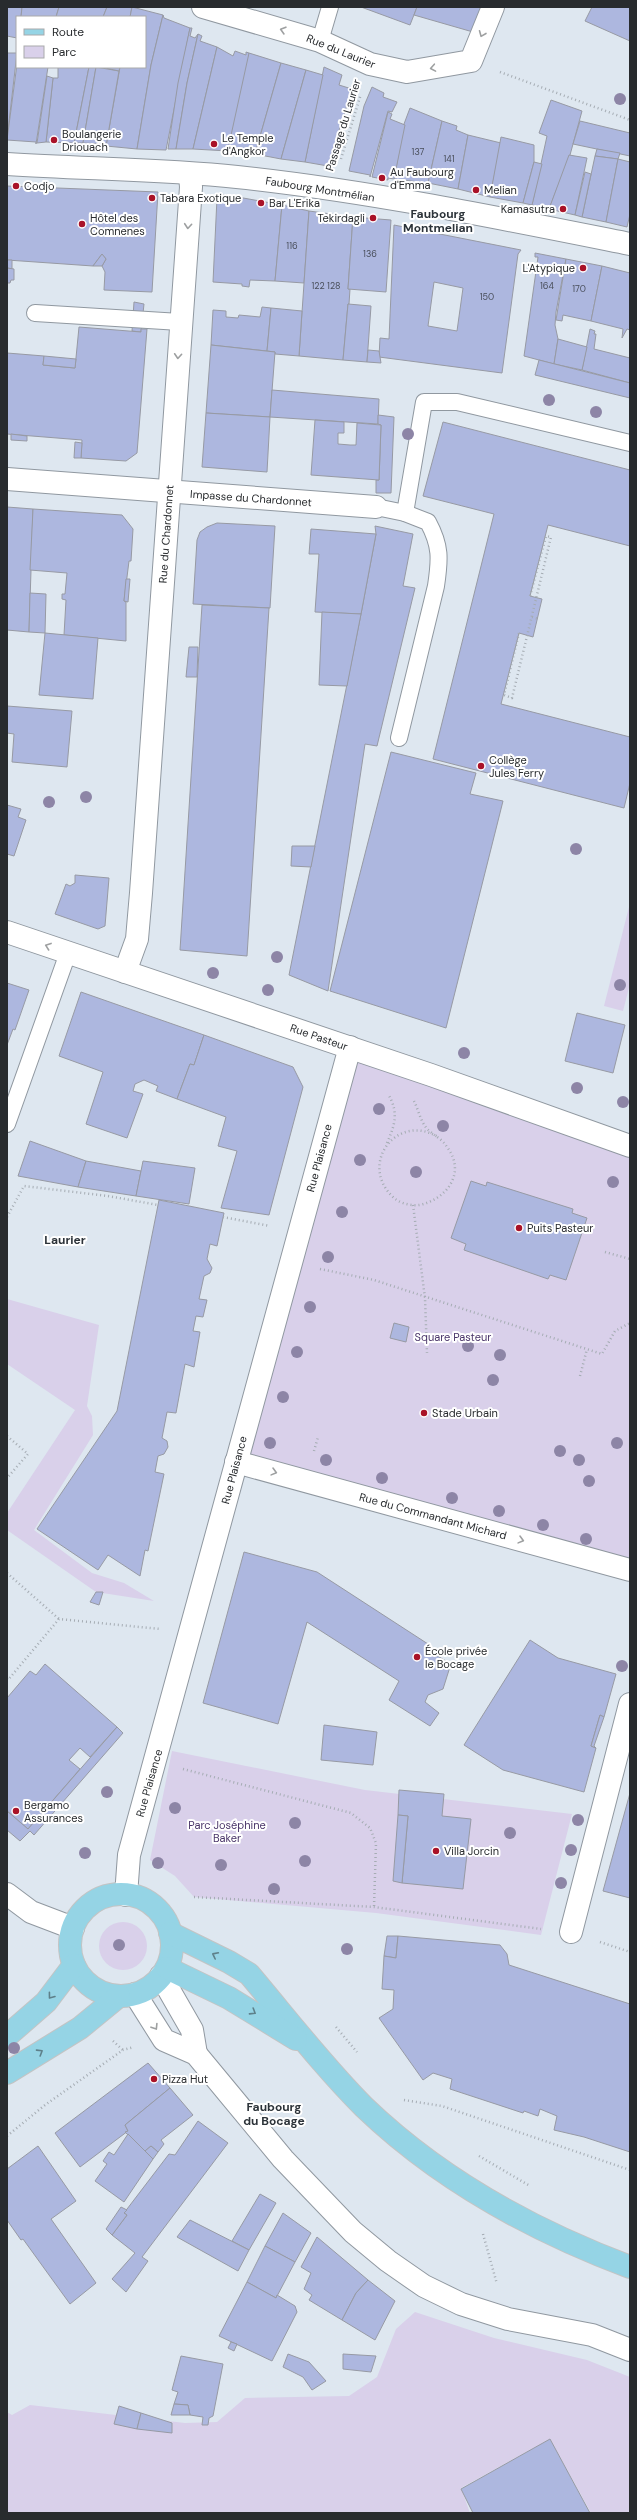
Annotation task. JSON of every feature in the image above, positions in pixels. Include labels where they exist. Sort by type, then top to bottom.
[{"type":"main road","points":[[7,2073],[80,2028],[127,1995],[149,1987],[164,1972],[172,1944],[166,1921],[149,1902],[138,1897],[126,1895],[109,1896],[93,1902],[81,1913],[73,1928],[70,1942],[74,1965],[81,1977],[91,1986],[104,1993],[127,1995]]},
{"type":"main road","points":[[170,1932],[229,1962],[249,1974],[364,2106],[396,2136],[433,2164],[473,2190],[532,2224],[577,2246],[630,2268]]},
{"type":"main road","points":[[7,2036],[46,2002],[74,1965]]},
{"type":"main road","points":[[164,1972],[224,1995],[314,2050]]},
{"type":"street","name":"Rue du Laurier","points":[[203,7],[320,40],[370,64],[407,72],[471,61]]},
{"type":"street","points":[[471,61],[493,7]]},
{"type":"street","name":"Faubourg Montmélian","points":[[7,164],[190,181],[235,177],[332,190],[531,224],[630,244]]},
{"type":"street","name":"Rue du Chardonnet","points":[[125,972],[137,939],[142,893],[190,181]]},
{"type":"street","name":"Impasse du Chardonnet","points":[[7,478],[169,492],[376,507]]},
{"type":"street","name":"Rue Pasteur","points":[[7,932],[418,1070],[630,1146]]},
{"type":"street","name":"Rue Plaisance","points":[[126,1895],[130,1855],[350,1047]]},
{"type":"street","name":"Rue du Commandant Michard","points":[[236,1462],[630,1570]]},
{"type":"street","points":[[571,1932],[630,1704]]},
{"type":"street","points":[[7,1894],[31,1912],[73,1928]]},
{"type":"street","points":[[164,1972],[192,2030],[196,2054]]},
{"type":"street","points":[[127,1995],[164,2040],[196,2054],[282,2159],[371,2246],[424,2286],[462,2304],[508,2319],[592,2335],[630,2350]]},
{"type":"lane","points":[[320,40],[330,7]]},
{"type":"lane","points":[[34,313],[180,322]]},
{"type":"lane","points":[[405,513],[424,402],[457,402],[630,443]]},
{"type":"lane","points":[[376,507],[405,513],[428,522],[437,539],[439,563],[436,586],[399,738]]},
{"type":"lane","points":[[7,1124],[68,953]]},
{"type":"path","points":[[471,61],[630,120]]},
{"type":"path","name":"Passage du Laurier","points":[[332,190],[370,64]]},
{"type":"path","points":[[520,633],[504,695],[512,698],[551,537],[546,536],[530,596]]},
{"type":"path","points":[[532,617],[538,619]]},
{"type":"path","points":[[371,1055],[377,1064],[382,1086],[393,1102],[395,1124],[380,1158],[379,1172],[385,1189],[397,1200],[413,1206],[432,1202],[443,1195],[450,1186],[454,1173],[453,1160],[447,1146],[425,1127],[411,1097],[418,1070]]},
{"type":"path","points":[[386,1146],[399,1134],[412,1130],[419,1130],[438,1137]]},
{"type":"path","points":[[7,1217],[24,1186],[108,1196],[158,1205]]},
{"type":"path","points":[[413,1206],[425,1298],[427,1353]]},
{"type":"path","points":[[223,1217],[299,1232]]},
{"type":"path","points":[[605,1252],[630,1259]]},
{"type":"path","points":[[291,1262],[374,1280],[425,1298],[602,1354],[615,1331],[630,1323]]},
{"type":"path","points":[[580,1376],[587,1349]]},
{"type":"path","points":[[7,1436],[28,1454],[7,1478]]},
{"type":"path","points":[[7,1573],[59,1619],[140,1626],[191,1635]]},
{"type":"path","points":[[7,1679],[8,1680],[59,1619]]},
{"type":"path","points":[[155,1762],[351,1813],[370,1828],[376,1843],[374,1907]]},
{"type":"path","points":[[194,1897],[374,1907],[571,1932]]},
{"type":"path","points":[[333,2025],[358,2053]]},
{"type":"path","points":[[7,2136],[44,2105],[123,2050]]},
{"type":"path","points":[[403,2103],[398,2099],[442,2106],[630,2170]]},
{"type":"path","points":[[477,2154],[532,2187]]},
{"type":"path","points":[[483,2234],[508,2319]]},
{"type":"green space","points":[[630,903],[630,984],[623,1011],[604,1006]]},
{"type":"green space","name":"Square Pasteur","points":[[350,1047],[630,1146],[630,1570],[236,1462]]},
{"type":"green space","points":[[7,1299],[99,1325],[87,1406],[92,1416],[93,1435],[34,1530],[92,1573],[124,1583],[154,1601],[96,1592],[7,1530],[7,1513],[75,1410],[7,1364]]},
{"type":"green space","name":"Parc Joséphine Baker","points":[[172,1751],[365,1790],[572,1814],[541,1935],[376,1913],[194,1897],[175,1876],[150,1860]]},
{"type":"green space","points":[[118,1922],[128,1922],[137,1926],[143,1932],[147,1941],[147,1951],[143,1960],[137,1966],[128,1970],[118,1970],[109,1966],[103,1960],[99,1951],[99,1941],[103,1932],[109,1926]]},
{"type":"green space","points":[[415,2312],[494,2338],[587,2360],[630,2377],[630,2513],[591,2513],[550,2439],[461,2488],[470,2513],[7,2513],[7,2412],[12,2415],[30,2405],[185,2423],[217,2422],[245,2398],[349,2396],[377,2377],[396,2329]]},
{"type":"building","points":[[7,7],[22,7],[21,16],[16,16],[16,38],[7,36]]},
{"type":"building","points":[[22,7],[59,7],[56,16],[21,16]]},
{"type":"building","points":[[59,7],[107,7],[103,16],[56,16]]},
{"type":"building","points":[[107,7],[132,7],[130,16],[103,16]]},
{"type":"building","points":[[132,7],[163,15],[151,65],[137,149],[106,146],[120,68],[146,68],[146,16],[130,16]]},
{"type":"building","points":[[361,7],[417,7],[410,25]]},
{"type":"building","points":[[417,7],[483,7],[473,32],[414,15]]},
{"type":"building","points":[[592,7],[630,7],[630,41],[585,21]]},
{"type":"building","points":[[163,15],[164,18],[190,28],[166,150],[137,149],[151,65]]},
{"type":"building","points":[[190,28],[192,28],[190,36],[195,38],[198,34],[187,83],[176,149],[168,149],[178,83]]},
{"type":"building","points":[[198,34],[202,36],[200,41],[217,47],[193,149],[176,149],[187,83]]},
{"type":"building","points":[[217,47],[233,56],[235,51],[246,55],[246,52],[249,53],[249,62],[228,151],[193,149]]},
{"type":"building","points":[[7,53],[16,53],[16,62],[7,139]]},
{"type":"building","points":[[249,53],[281,63],[255,154],[228,149]]},
{"type":"building","points":[[281,63],[306,70],[281,159],[255,154]]},
{"type":"building","points":[[324,67],[342,75],[339,85],[352,89],[328,166],[305,162]]},
{"type":"building","points":[[16,68],[48,68],[36,144],[36,142],[7,140]]},
{"type":"building","points":[[58,68],[89,68],[74,143],[46,142],[53,78],[58,78]]},
{"type":"building","points":[[89,68],[96,68],[83,143],[74,143]]},
{"type":"building","points":[[96,68],[119,71],[106,146],[101,144],[83,143]]},
{"type":"building","points":[[106,68],[120,68],[119,71]]},
{"type":"building","points":[[306,70],[323,75],[305,162],[281,159]]},
{"type":"building","points":[[47,76],[53,78],[46,142],[37,143]]},
{"type":"building","points":[[372,87],[384,93],[383,97],[397,102],[392,112],[388,111],[370,177],[370,175],[349,171],[364,106]]},
{"type":"building","points":[[551,100],[582,111],[570,155],[549,209],[532,205],[547,136],[539,133]]},
{"type":"building","points":[[410,108],[442,121],[428,183],[394,179],[404,124]]},
{"type":"building","points":[[388,112],[392,114],[390,119],[405,125],[394,179],[388,178],[388,180],[372,177]]},
{"type":"building","points":[[442,121],[457,126],[456,130],[468,135],[458,189],[428,183]]},
{"type":"building","points":[[580,121],[630,133],[630,156],[573,144]]},
{"type":"building","points":[[468,135],[501,143],[490,197],[458,189]]},
{"type":"building","points":[[501,137],[534,145],[534,162],[523,203],[490,197]]},
{"type":"building","points":[[597,149],[620,153],[618,159],[595,156]]},
{"type":"building","points":[[569,155],[587,158],[575,215],[549,209]]},
{"type":"building","points":[[595,156],[618,159],[606,222],[582,217]]},
{"type":"building","points":[[618,159],[630,162],[630,214],[627,227],[606,222]]},
{"type":"building","points":[[534,162],[542,164],[532,205],[523,203]]},
{"type":"building","points":[[585,172],[591,174],[582,217],[575,215]]},
{"type":"building","name":"Hôtel des Comnenes","points":[[7,186],[158,192],[152,292],[104,290],[105,272],[102,266],[106,259],[102,254],[93,266],[7,260]]},
{"type":"building","points":[[221,194],[282,205],[275,281],[250,280],[249,287],[242,286],[242,284],[213,282],[217,195]]},
{"type":"building","points":[[282,205],[309,211],[304,283],[275,281]]},
{"type":"building","points":[[309,211],[353,217],[348,289],[350,289],[349,304],[343,360],[299,356]]},
{"type":"building","points":[[353,217],[391,220],[386,292],[348,289]]},
{"type":"building","points":[[394,225],[521,250],[518,254],[502,373],[379,357],[380,338],[389,339]],"holes":[[[434,282],[463,288],[457,331],[428,326]]]},
{"type":"building","points":[[535,253],[566,259],[556,312],[555,325],[558,339],[554,364],[524,356],[538,257],[535,257]]},
{"type":"building","points":[[102,254],[106,259],[102,266],[93,266]]},
{"type":"building","points":[[566,259],[602,266],[591,321],[563,315],[562,321],[556,320]]},
{"type":"building","points":[[7,260],[12,260],[12,269],[7,268]]},
{"type":"building","points":[[602,266],[630,273],[630,330],[627,329],[622,338],[623,329],[591,321]]},
{"type":"building","points":[[7,268],[14,269],[14,280],[11,280],[10,283],[7,283]]},
{"type":"building","points":[[134,302],[144,304],[141,332],[132,331]]},
{"type":"building","points":[[348,304],[371,306],[367,362],[343,360]]},
{"type":"building","points":[[262,307],[271,308],[267,351],[211,345],[213,310],[226,311],[226,317],[238,318],[239,315],[260,317]]},
{"type":"building","points":[[271,308],[302,311],[299,356],[275,354],[275,352],[267,351]]},
{"type":"building","points":[[79,327],[141,332],[141,329],[147,329],[137,453],[126,461],[81,458],[82,440],[7,434],[7,353],[44,356],[43,365],[75,368]]},
{"type":"building","points":[[590,329],[595,331],[594,334],[596,334],[594,349],[630,358],[630,383],[582,370]]},
{"type":"building","points":[[558,339],[587,347],[582,370],[554,364]]},
{"type":"building","points":[[211,345],[275,352],[270,417],[206,413]]},
{"type":"building","points":[[368,350],[379,351],[381,363],[367,362]]},
{"type":"building","points":[[44,356],[76,359],[75,368],[43,365]]},
{"type":"building","points":[[539,360],[630,383],[630,398],[535,375]]},
{"type":"building","points":[[272,390],[379,399],[378,424],[270,417]]},
{"type":"building","points":[[206,413],[270,417],[267,472],[202,467]]},
{"type":"building","points":[[378,415],[394,417],[391,493],[376,493],[376,480],[379,480],[381,425],[378,424]]},
{"type":"building","points":[[315,420],[344,422],[344,433],[338,433],[338,444],[350,445],[356,445],[357,423],[381,425],[379,480],[311,475]]},
{"type":"building","points":[[443,422],[630,470],[630,546],[548,525],[530,596],[542,599],[533,637],[519,633],[501,704],[630,737],[630,783],[624,808],[433,759],[494,514],[423,496]]},
{"type":"building","points":[[11,434],[27,436],[27,441],[11,440]]},
{"type":"building","points":[[75,442],[82,443],[81,458],[74,458]]},
{"type":"building","points":[[7,507],[33,509],[29,632],[7,630]]},
{"type":"building","points":[[33,509],[122,515],[133,529],[131,561],[129,561],[124,601],[126,602],[126,641],[64,635],[66,600],[62,599],[62,594],[65,594],[67,573],[30,570]]},
{"type":"building","points":[[217,523],[275,526],[270,608],[193,604],[197,540],[200,532]]},
{"type":"building","points":[[375,526],[413,534],[403,586],[415,588],[377,746],[365,744],[328,991],[289,975],[361,614],[376,534]]},
{"type":"building","points":[[311,529],[376,534],[361,614],[315,612],[319,554],[309,554]]},
{"type":"building","points":[[126,579],[130,579],[128,602],[124,601]]},
{"type":"building","points":[[30,593],[46,594],[45,633],[29,632]]},
{"type":"building","points":[[202,605],[269,608],[247,956],[180,950]]},
{"type":"building","points":[[322,612],[361,614],[347,686],[319,685]]},
{"type":"building","points":[[45,633],[98,638],[93,699],[39,695]]},
{"type":"building","points":[[189,647],[198,647],[197,677],[186,677]]},
{"type":"building","points":[[7,706],[72,711],[67,767],[12,762],[14,734],[7,733]]},
{"type":"building","points":[[391,752],[476,773],[470,794],[503,801],[446,1028],[330,991]]},
{"type":"building","points":[[7,805],[21,809],[18,817],[26,820],[14,856],[7,854]]},
{"type":"building","points":[[292,846],[315,846],[311,867],[291,866]]},
{"type":"building","points":[[75,875],[109,878],[105,926],[98,929],[55,914],[66,884],[70,886],[75,883]]},
{"type":"building","points":[[7,983],[29,990],[15,1030],[13,1029],[7,1045]]},
{"type":"building","points":[[81,992],[204,1035],[194,1065],[190,1064],[177,1099],[156,1091],[158,1086],[144,1080],[135,1084],[133,1091],[143,1094],[127,1138],[86,1124],[103,1072],[59,1056]]},
{"type":"building","points":[[577,1013],[625,1025],[613,1073],[565,1061]]},
{"type":"building","points":[[204,1035],[293,1067],[303,1087],[269,1215],[221,1208],[237,1151],[218,1146],[226,1117],[177,1099],[190,1064],[194,1065]]},
{"type":"building","points":[[30,1141],[86,1161],[78,1187],[18,1176]]},
{"type":"building","points":[[86,1161],[141,1171],[136,1196],[78,1187]]},
{"type":"building","points":[[143,1161],[195,1168],[189,1204],[136,1196]]},
{"type":"building","name":"Puits Pasteur","points":[[471,1181],[486,1186],[487,1182],[573,1209],[572,1213],[587,1218],[566,1280],[550,1275],[548,1279],[464,1250],[466,1244],[451,1238]]},
{"type":"building","points":[[159,1200],[224,1213],[217,1246],[210,1244],[207,1259],[212,1268],[210,1273],[204,1276],[199,1299],[207,1300],[203,1317],[196,1316],[193,1331],[200,1332],[194,1367],[185,1364],[176,1413],[167,1412],[162,1438],[167,1441],[168,1447],[164,1454],[158,1456],[155,1472],[164,1474],[148,1551],[145,1550],[140,1576],[108,1555],[98,1570],[37,1529],[117,1411]]},
{"type":"building","points":[[394,1323],[409,1327],[406,1342],[390,1338]]},
{"type":"building","points":[[244,1552],[317,1572],[428,1644],[426,1649],[446,1661],[449,1670],[443,1689],[428,1695],[425,1702],[439,1713],[430,1726],[389,1700],[399,1681],[307,1622],[278,1724],[203,1703]]},
{"type":"building","points":[[96,1592],[103,1592],[99,1605],[90,1602]]},
{"type":"building","points":[[530,1640],[558,1658],[616,1674],[604,1717],[600,1715],[591,1746],[596,1748],[584,1792],[503,1770],[464,1745]]},
{"type":"building","points":[[45,1664],[117,1727],[90,1757],[80,1748],[69,1760],[80,1769],[28,1829],[7,1811],[7,1698],[30,1671],[36,1675]]},
{"type":"building","points":[[600,1715],[604,1717],[594,1746],[596,1748],[591,1746]]},
{"type":"building","points":[[324,1725],[377,1732],[373,1765],[321,1760]]},
{"type":"building","points":[[117,1727],[123,1733],[34,1835],[30,1831],[20,1841],[7,1830],[7,1811],[28,1829]]},
{"type":"building","name":"Villa Jorcin","points":[[399,1790],[444,1794],[442,1816],[471,1819],[463,1889],[402,1883],[408,1816],[398,1815]]},
{"type":"building","points":[[630,1793],[630,1898],[603,1891]]},
{"type":"building","points":[[398,1815],[408,1816],[402,1883],[393,1881]]},
{"type":"building","points":[[387,1936],[398,1936],[396,1958],[384,1956]]},
{"type":"building","points":[[398,1936],[500,1945],[507,1954],[509,1965],[630,2004],[630,2152],[584,2137],[554,2130],[557,2116],[540,2109],[538,2116],[524,2111],[523,2113],[450,2089],[452,2079],[433,2073],[423,2080],[379,2018],[393,2009],[394,1990],[382,1989],[384,1956],[396,1958]]},
{"type":"building","points":[[148,2063],[170,2088],[125,2125],[128,2131],[80,2167],[55,2133]]},
{"type":"building","points":[[170,2088],[193,2115],[161,2140],[164,2144],[158,2152],[151,2146],[145,2151],[125,2132],[128,2131],[125,2125]]},
{"type":"building","points":[[198,2121],[228,2143],[142,2257],[148,2261],[126,2292],[112,2279],[135,2253],[112,2235],[127,2215],[124,2213],[169,2154],[175,2155]]},
{"type":"building","points":[[128,2134],[153,2159],[124,2202],[95,2181],[107,2164],[103,2161],[109,2152],[114,2155]]},
{"type":"building","points":[[38,2146],[76,2201],[51,2219],[96,2283],[70,2304],[23,2239],[21,2240],[7,2220],[7,2169]]},
{"type":"building","points":[[151,2146],[158,2152],[153,2159],[145,2151]]},
{"type":"building","points":[[260,2194],[276,2203],[249,2250],[232,2241]]},
{"type":"building","points":[[121,2207],[127,2210],[124,2213],[127,2215],[112,2235],[106,2229]]},
{"type":"building","points":[[283,2213],[311,2233],[295,2262],[265,2246]]},
{"type":"building","points":[[190,2220],[249,2250],[238,2271],[177,2237]]},
{"type":"building","points":[[317,2237],[368,2280],[356,2293],[342,2320],[309,2300],[312,2295],[304,2289],[311,2273],[301,2267]]},
{"type":"building","points":[[265,2246],[295,2262],[276,2298],[247,2282]]},
{"type":"building","points":[[368,2280],[395,2301],[375,2340],[342,2320],[356,2293]]},
{"type":"building","points":[[247,2282],[276,2298],[277,2295],[295,2306],[297,2312],[272,2361],[219,2336]]},
{"type":"building","points":[[231,2342],[237,2344],[234,2351],[228,2348]]},
{"type":"building","points":[[288,2354],[309,2362],[326,2381],[312,2390],[303,2377],[283,2367]]},
{"type":"building","points":[[343,2354],[376,2356],[371,2372],[343,2369]]},
{"type":"building","points":[[181,2356],[223,2364],[213,2416],[209,2418],[208,2425],[202,2425],[203,2417],[190,2415],[188,2405],[174,2404],[178,2392],[172,2390]]},
{"type":"building","points":[[174,2404],[188,2405],[190,2415],[171,2415]]},
{"type":"building","points":[[119,2406],[141,2413],[137,2429],[114,2424]]},
{"type":"building","points":[[141,2413],[172,2423],[172,2433],[137,2429]]},
{"type":"building","points":[[550,2439],[590,2513],[473,2513],[461,2489]]},
{"type":"place","name":"Boulangerie Driouach","points":[[54,140]]},
{"type":"place","name":"Le Temple d'Angkor","points":[[214,144]]},
{"type":"place","name":"Au Faubourg d'Emma","points":[[382,178]]},
{"type":"place","name":"Codjo","points":[[16,186]]},
{"type":"place","name":"Melian","points":[[476,190]]},
{"type":"place","name":"Tabara Exotique","points":[[152,198]]},
{"type":"place","name":"Bar L'Erika","points":[[261,203]]},
{"type":"place","name":"Kamasutra","points":[[563,209]]},
{"type":"place","name":"Tekirdagli","points":[[373,218]]},
{"type":"place","name":"Hôtel des Comnenes","points":[[82,224]]},
{"type":"place","name":"L'Atypique","points":[[583,268]]},
{"type":"place","name":"Collège Jules Ferry","points":[[481,766]]},
{"type":"place","name":"Puits Pasteur","points":[[519,1228]]},
{"type":"place","name":"Stade Urbain","points":[[424,1413]]},
{"type":"place","name":"École privée le Bocage","points":[[417,1657]]},
{"type":"place","name":"Bergamo Assurances","points":[[16,1811]]},
{"type":"place","name":"Villa Jorcin","points":[[436,1851]]},
{"type":"place","name":"Pizza Hut","points":[[154,2079]]},
{"type":"district","name":"Faubourg Montmelian","points":[[438,221]]},
{"type":"district","name":"Laurier","points":[[65,1240]]},
{"type":"district","name":"Faubourg du Bocage","points":[[274,2114]]}]
